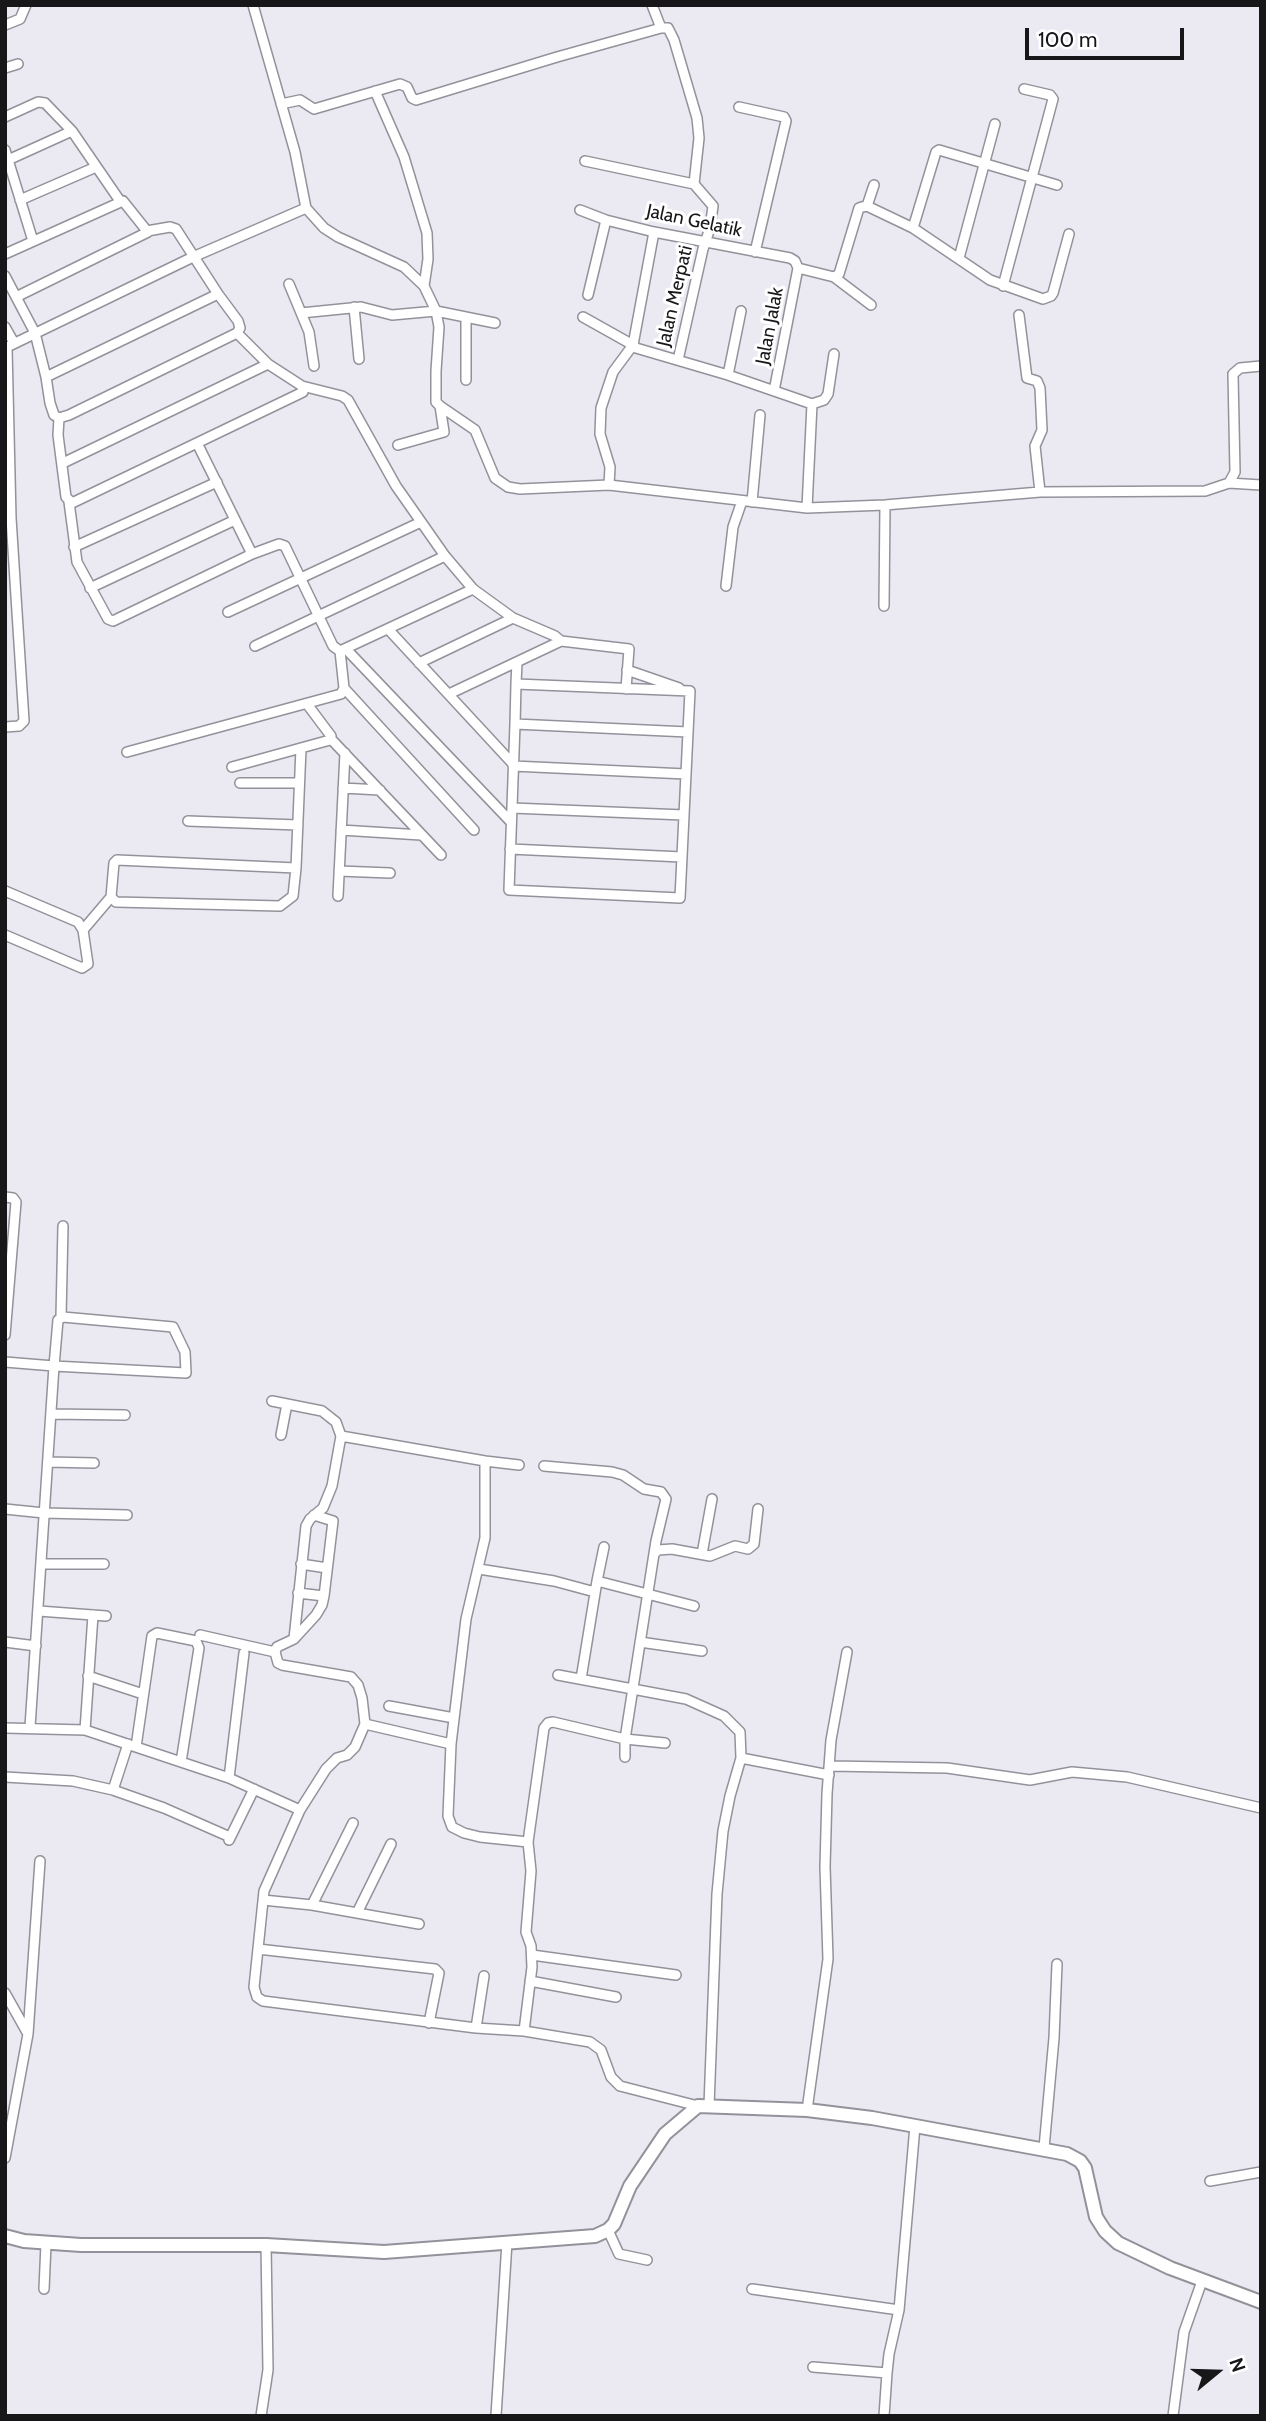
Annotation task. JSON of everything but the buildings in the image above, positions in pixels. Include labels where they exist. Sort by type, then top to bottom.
[{"type":"street","points":[[5,25],[20,19],[26,5]]},
{"type":"street","points":[[253,5],[295,152],[306,208],[324,228],[338,237],[404,267],[425,286],[436,311],[439,327],[435,395],[440,406],[444,432],[398,445]]},
{"type":"street","points":[[652,5],[661,28]]},
{"type":"street","points":[[281,104],[300,100],[314,109],[403,84],[416,100],[557,57],[668,28],[686,74],[697,118],[699,138],[694,184],[585,161]]},
{"type":"street","points":[[5,68],[19,64]]},
{"type":"street","points":[[1003,286],[1052,99],[1050,95],[1024,89]]},
{"type":"street","points":[[374,91],[404,158],[427,233],[429,248],[425,286]]},
{"type":"street","points":[[5,117],[42,102],[72,131],[120,201]]},
{"type":"street","points":[[739,107],[786,120],[755,252]]},
{"type":"street","points":[[959,258],[995,124]]},
{"type":"street","points":[[33,242],[7,155],[72,131]]},
{"type":"street","points":[[913,228],[939,150],[1057,185]]},
{"type":"street","points":[[20,200],[96,167]]},
{"type":"street","name":"Jalan Merpati","points":[[678,360],[714,210],[694,184]]},
{"type":"street","points":[[867,206],[874,185]]},
{"type":"street","points":[[5,254],[120,201],[125,201],[148,232]]},
{"type":"street","points":[[835,277],[842,269],[859,208],[867,206],[913,228],[990,281],[1043,299],[1051,296],[1069,234]]},
{"type":"street","points":[[11,345],[193,257],[306,208]]},
{"type":"street","name":"Jalan Gelatik","points":[[580,210],[654,232],[793,259],[798,268]]},
{"type":"street","points":[[588,295],[607,220]]},
{"type":"street","points":[[16,297],[148,232],[170,227],[175,228],[238,321],[240,328],[237,334],[58,418]]},
{"type":"street","points":[[609,485],[610,467],[600,434],[601,408],[613,372],[633,345],[654,232]]},
{"type":"street","points":[[798,268],[835,277],[870,305]]},
{"type":"street","name":"Jalan Jalak","points":[[774,391],[798,268]]},
{"type":"street","points":[[5,276],[34,334],[50,403],[54,415],[58,418],[66,497],[77,562],[108,619],[113,621],[252,554],[282,543],[333,646],[511,822]]},
{"type":"street","points":[[289,284],[309,332],[314,366]]},
{"type":"street","points":[[46,377],[218,294]]},
{"type":"street","points":[[301,313],[354,307],[392,315],[436,311],[495,323]]},
{"type":"street","points":[[354,307],[359,359]]},
{"type":"street","points":[[728,374],[741,311]]},
{"type":"street","points":[[1019,315],[1027,378],[1037,381],[1040,388],[1042,430],[1035,446],[1040,492]]},
{"type":"street","points":[[466,317],[466,380]]},
{"type":"street","points":[[583,317],[636,348],[728,374],[812,404],[824,400],[828,394],[834,354]]},
{"type":"street","points":[[5,327],[11,345],[8,518],[24,721],[19,726],[5,727]]},
{"type":"street","points":[[237,334],[268,364],[303,386],[348,400],[396,486],[444,556],[473,589],[513,618],[561,641]]},
{"type":"street","points":[[63,463],[268,364]]},
{"type":"street","points":[[1229,483],[1236,467],[1233,374],[1240,368],[1261,366]]},
{"type":"street","points":[[68,502],[72,503],[301,394],[303,386]]},
{"type":"street","points":[[807,508],[812,404]]},
{"type":"street","points":[[440,406],[475,430],[495,478],[502,485],[520,489],[609,485],[807,508],[885,505],[1040,492],[1206,491],[1229,483],[1261,485]]},
{"type":"street","points":[[726,586],[733,527],[747,501],[760,415]]},
{"type":"street","points":[[197,443],[252,554]]},
{"type":"street","points":[[74,547],[217,482]]},
{"type":"street","points":[[884,606],[885,505]]},
{"type":"street","points":[[90,588],[235,520]]},
{"type":"street","points":[[228,612],[421,523]]},
{"type":"street","points":[[255,646],[444,556]]},
{"type":"street","points":[[342,653],[473,589]]},
{"type":"street","points":[[419,663],[513,618]]},
{"type":"street","points":[[388,629],[513,765],[686,774]]},
{"type":"street","points":[[449,694],[561,641],[629,649],[626,688]]},
{"type":"street","points":[[127,752],[341,694],[344,688],[342,653]]},
{"type":"street","points":[[517,662],[509,890],[680,898],[690,691]]},
{"type":"street","points":[[627,670],[690,691]]},
{"type":"street","points":[[516,684],[690,691]]},
{"type":"street","points":[[344,688],[474,830]]},
{"type":"street","points":[[307,704],[331,738],[441,855]]},
{"type":"street","points":[[515,724],[688,732]]},
{"type":"street","points":[[232,767],[331,738]]},
{"type":"street","points":[[111,897],[116,902],[280,906],[293,896],[301,748]]},
{"type":"street","points":[[338,896],[345,753]]},
{"type":"street","points":[[240,783],[299,783]]},
{"type":"street","points":[[343,788],[380,790]]},
{"type":"street","points":[[512,808],[684,815]]},
{"type":"street","points":[[188,821],[298,825]]},
{"type":"street","points":[[341,830],[421,835]]},
{"type":"street","points":[[510,849],[682,857]]},
{"type":"street","points":[[83,930],[111,897],[114,863],[120,860],[296,868]]},
{"type":"street","points":[[339,871],[390,873]]},
{"type":"street","points":[[5,891],[74,919],[83,930],[89,961],[87,966],[82,968],[5,935]]},
{"type":"street","points":[[5,1196],[16,1202],[5,1335]]},
{"type":"street","points":[[30,1727],[54,1366],[58,1320],[61,1317],[64,1295],[61,1277],[63,1226]]},
{"type":"street","points":[[5,1362],[186,1373],[185,1352],[173,1327],[61,1317]]},
{"type":"street","points":[[272,1401],[312,1408],[328,1415],[336,1422],[341,1436],[332,1486],[323,1508],[306,1526],[294,1639]]},
{"type":"street","points":[[281,1435],[287,1404]]},
{"type":"street","points":[[51,1414],[125,1415]]},
{"type":"street","points":[[341,1436],[519,1465]]},
{"type":"street","points":[[485,1461],[485,1538],[466,1619],[451,1744],[448,1816],[452,1827],[464,1833],[528,1842]]},
{"type":"street","points":[[48,1462],[94,1463]]},
{"type":"street","points":[[544,1466],[612,1472],[623,1475],[644,1489],[661,1492],[666,1499],[632,1690],[625,1757]]},
{"type":"street","points":[[702,1554],[712,1499]]},
{"type":"street","points":[[5,1509],[127,1516]]},
{"type":"street","points":[[655,1553],[672,1549],[710,1556],[735,1546],[748,1549],[754,1544],[758,1509]]},
{"type":"street","points":[[314,1515],[333,1521],[322,1605],[294,1639],[277,1647],[275,1652],[278,1663],[282,1665],[351,1677],[358,1685],[362,1698],[365,1724],[355,1747],[347,1755],[337,1758],[326,1769],[300,1810],[264,1891],[254,1987],[257,1997],[263,2001],[429,2023],[524,2031],[590,2042],[601,2050],[611,2077],[620,2086],[704,2106],[807,2110],[915,2126],[1067,2154],[1083,2164],[1089,2179],[1096,2217],[1111,2238],[1170,2268],[1261,2302]]},
{"type":"street","points":[[581,1679],[604,1547]]},
{"type":"street","points":[[301,1563],[327,1568]]},
{"type":"street","points":[[42,1564],[104,1564]]},
{"type":"street","points":[[479,1569],[554,1581],[595,1592]]},
{"type":"street","points":[[597,1581],[694,1606]]},
{"type":"street","points":[[298,1593],[324,1596]]},
{"type":"street","points":[[39,1611],[106,1616]]},
{"type":"street","points":[[85,1730],[93,1615]]},
{"type":"street","points":[[113,1790],[132,1745],[153,1634],[158,1633],[197,1642],[198,1647],[181,1762]]},
{"type":"street","points":[[200,1635],[275,1652]]},
{"type":"street","points":[[5,1642],[36,1646]]},
{"type":"street","points":[[640,1642],[702,1651]]},
{"type":"street","points":[[807,2110],[828,1959],[825,1867],[829,1771],[846,1651]]},
{"type":"street","points":[[229,1778],[244,1653]]},
{"type":"street","points":[[558,1675],[686,1699],[724,1716],[740,1732],[741,1758],[730,1796],[721,1856],[704,2106]]},
{"type":"street","points":[[88,1676],[143,1694]]},
{"type":"street","points":[[389,1706],[454,1717]]},
{"type":"street","points":[[524,2031],[532,1955],[526,1932],[531,1871],[528,1842],[546,1725],[556,1723],[625,1739],[665,1744]]},
{"type":"street","points":[[365,1724],[451,1744]]},
{"type":"street","points":[[5,1728],[85,1730],[229,1778],[300,1810]]},
{"type":"street","points":[[741,1758],[829,1771],[947,1768],[1030,1780],[1072,1772],[1127,1777],[1261,1808]]},
{"type":"street","points":[[5,1777],[73,1781],[113,1790],[164,1808],[230,1839],[254,1789]]},
{"type":"street","points":[[312,1905],[353,1822]]},
{"type":"street","points":[[357,1913],[391,1844]]},
{"type":"street","points":[[5,2158],[28,2034],[40,1861]]},
{"type":"street","points":[[263,1900],[312,1905],[419,1924]]},
{"type":"street","points":[[258,1949],[437,1970],[439,1973],[429,2023]]},
{"type":"street","points":[[532,1955],[676,1975]]},
{"type":"street","points":[[1044,2148],[1054,2038],[1057,1964]]},
{"type":"street","points":[[476,2028],[484,1976]]},
{"type":"street","points":[[530,1981],[615,1997]]},
{"type":"street","points":[[5,1993],[28,2034]]},
{"type":"street","points":[[5,2236],[24,2242],[46,2244],[266,2245],[384,2252],[595,2236],[608,2230],[617,2220],[630,2186],[655,2147],[674,2124],[704,2106]]},
{"type":"street","points":[[884,2416],[889,2354],[899,2310],[915,2126]]},
{"type":"street","points":[[1210,2181],[1261,2172]]},
{"type":"street","points":[[608,2230],[619,2254],[647,2260]]},
{"type":"street","points":[[496,2416],[507,2242]]},
{"type":"street","points":[[44,2289],[46,2244]]},
{"type":"street","points":[[261,2416],[268,2370],[266,2245]]},
{"type":"street","points":[[1173,2416],[1184,2332],[1202,2281]]},
{"type":"street","points":[[752,2290],[899,2310]]},
{"type":"street","points":[[813,2367],[887,2373]]}]
